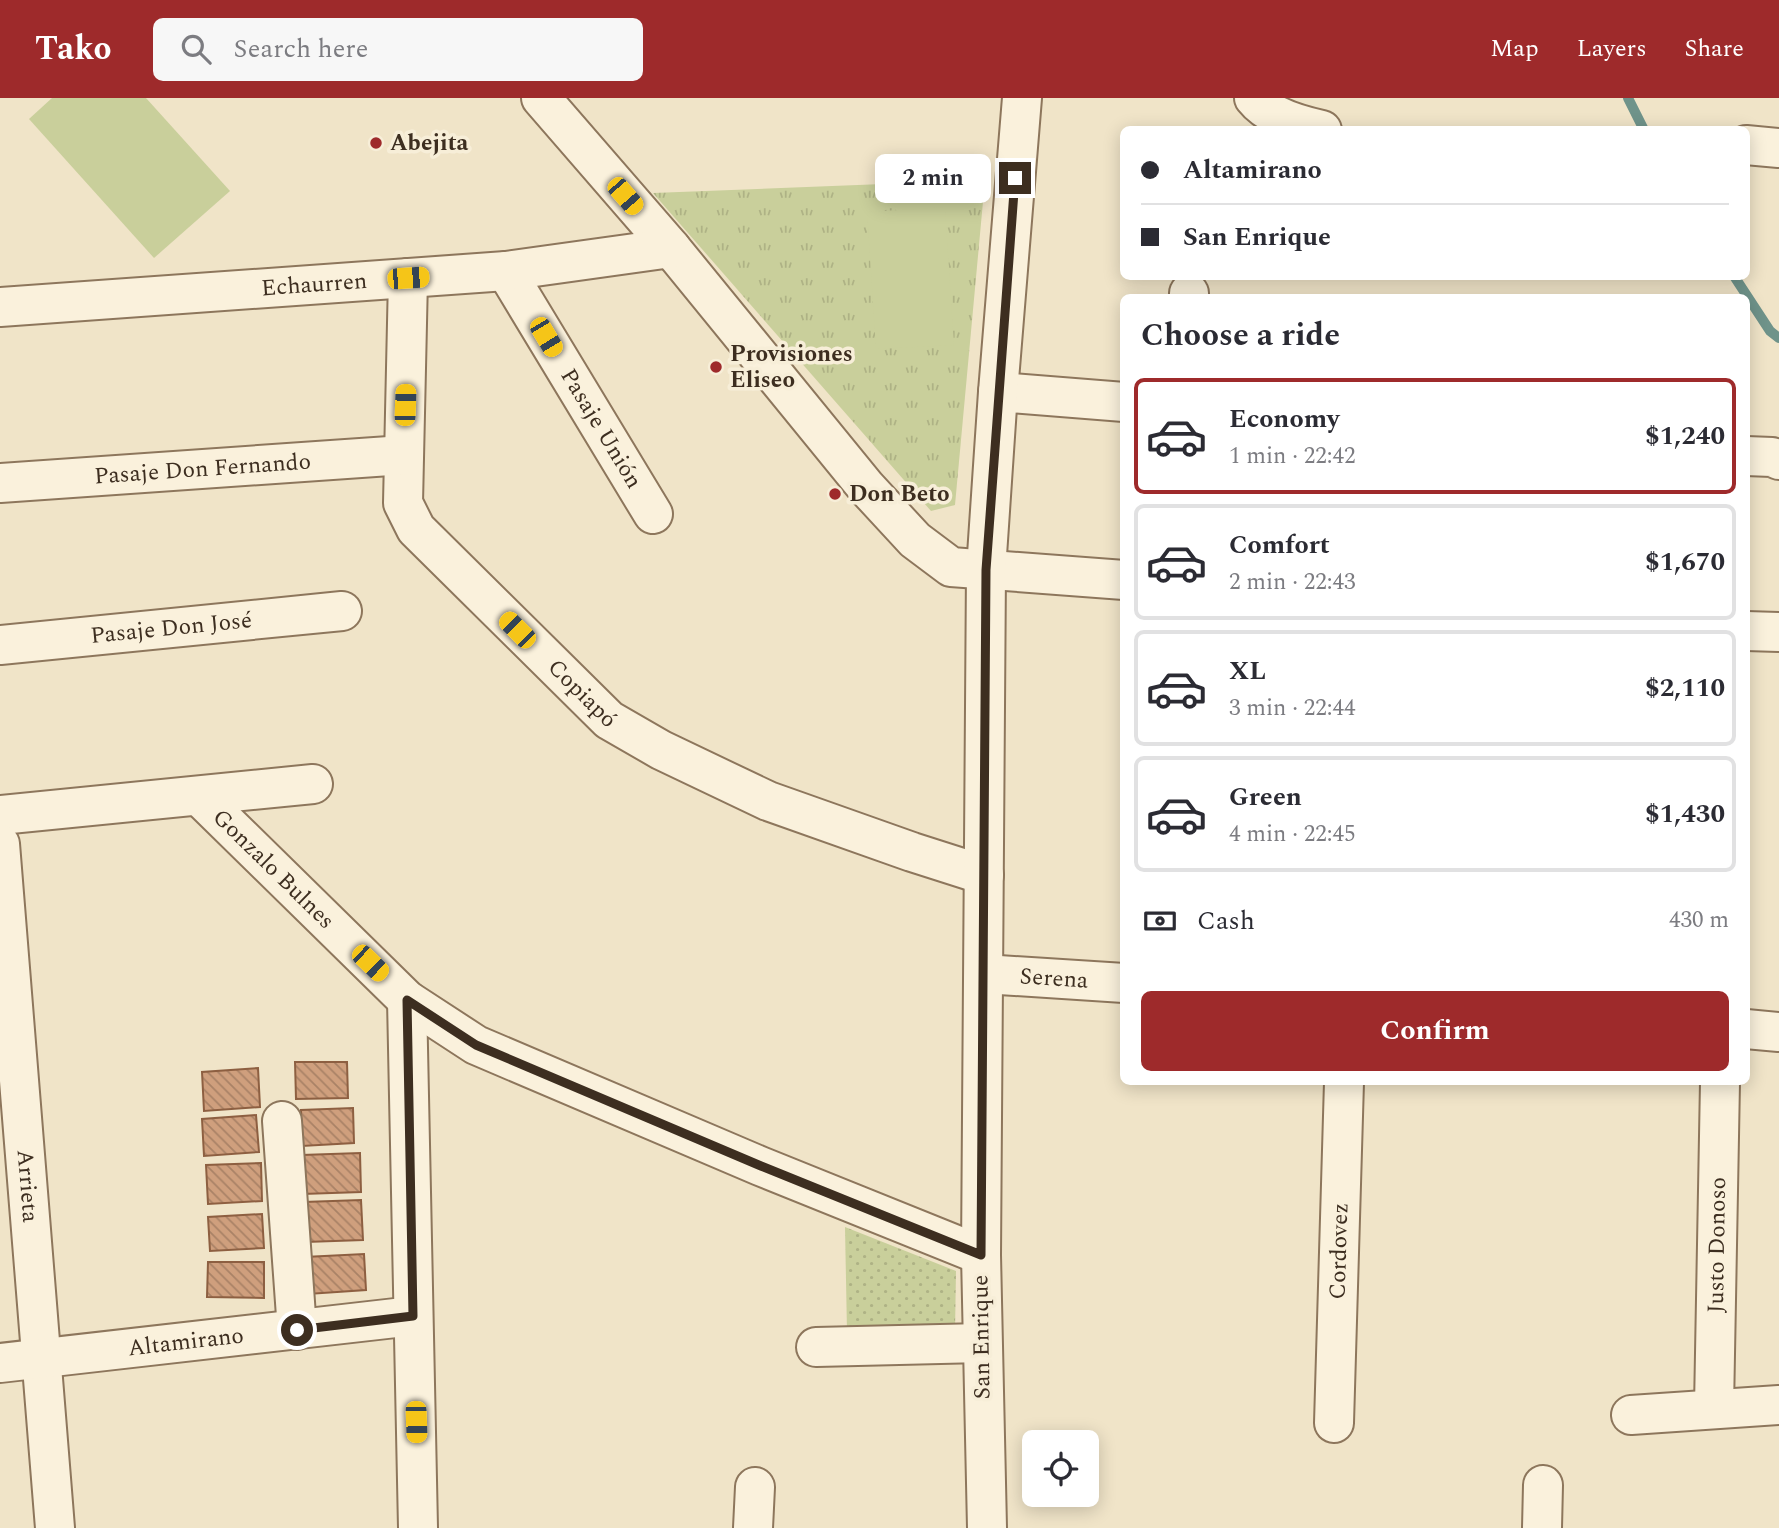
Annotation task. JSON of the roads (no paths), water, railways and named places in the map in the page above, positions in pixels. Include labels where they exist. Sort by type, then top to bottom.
[{"type":"street","points":[[541,98],[671,248],[866,487],[915,540],[951,567],[1120,580]]},
{"type":"street","name":"San Enrique","points":[[987,1528],[981,1255],[986,570],[1021,98]]},
{"type":"street","points":[[1254,98],[1260,106],[1304,126]]},
{"type":"street","points":[[1750,145],[1779,148]]},
{"type":"street","name":"Echaurren","points":[[0,307],[506,271],[671,248]]},
{"type":"street","name":"Pasaje Unión","points":[[506,271],[653,514]]},
{"type":"street","name":"Copiapó","points":[[408,278],[403,503],[416,529],[608,720],[661,750],[768,801],[984,875]]},
{"type":"street","points":[[998,392],[1120,401]]},
{"type":"street","name":"Pasaje Don Fernando","points":[[0,483],[404,455]]},
{"type":"street","points":[[1750,456],[1779,460]]},
{"type":"street","name":"Pasaje Don José","points":[[0,645],[342,611]]},
{"type":"street","points":[[1750,631],[1779,632]]},
{"type":"street","name":"Gonzalo Bulnes","points":[[0,815],[313,784]]},
{"type":"street","name":"Gonzalo Bulnes","points":[[200,797],[407,1000],[476,1045],[761,1166],[981,1255]]},
{"type":"street","name":"Arrieta","points":[[0,844],[55,1528]]},
{"type":"street","name":"Serena","points":[[984,974],[1120,984]]},
{"type":"street","points":[[407,1000],[418,1528]]},
{"type":"street","points":[[1750,1029],[1779,1032]]},
{"type":"street","name":"Cordovez","points":[[1334,1423],[1344,1085]]},
{"type":"street","name":"Justo Donoso","points":[[1714,1408],[1720,1085]]},
{"type":"street","points":[[282,1121],[297,1330]]},
{"type":"street","name":"Altamirano","points":[[0,1363],[413,1316]]},
{"type":"street","points":[[816,1347],[982,1343]]},
{"type":"street","points":[[1632,1415],[1779,1405]]},
{"type":"street","points":[[1542,1528],[1543,1485]]},
{"type":"street","points":[[753,1528],[755,1487]]},
{"type":"waterway","points":[[1628,98],[1642,126]]},
{"type":"waterway","points":[[1737,280],[1746,294]]},
{"type":"waterway","points":[[1750,300],[1770,331],[1779,338]]},
{"type":"place","name":"Abejita","points":[[376,143]]},
{"type":"place","name":"Provisiones Eliseo","points":[[716,367]]},
{"type":"place","name":"Don Beto","points":[[835,494]]}]
